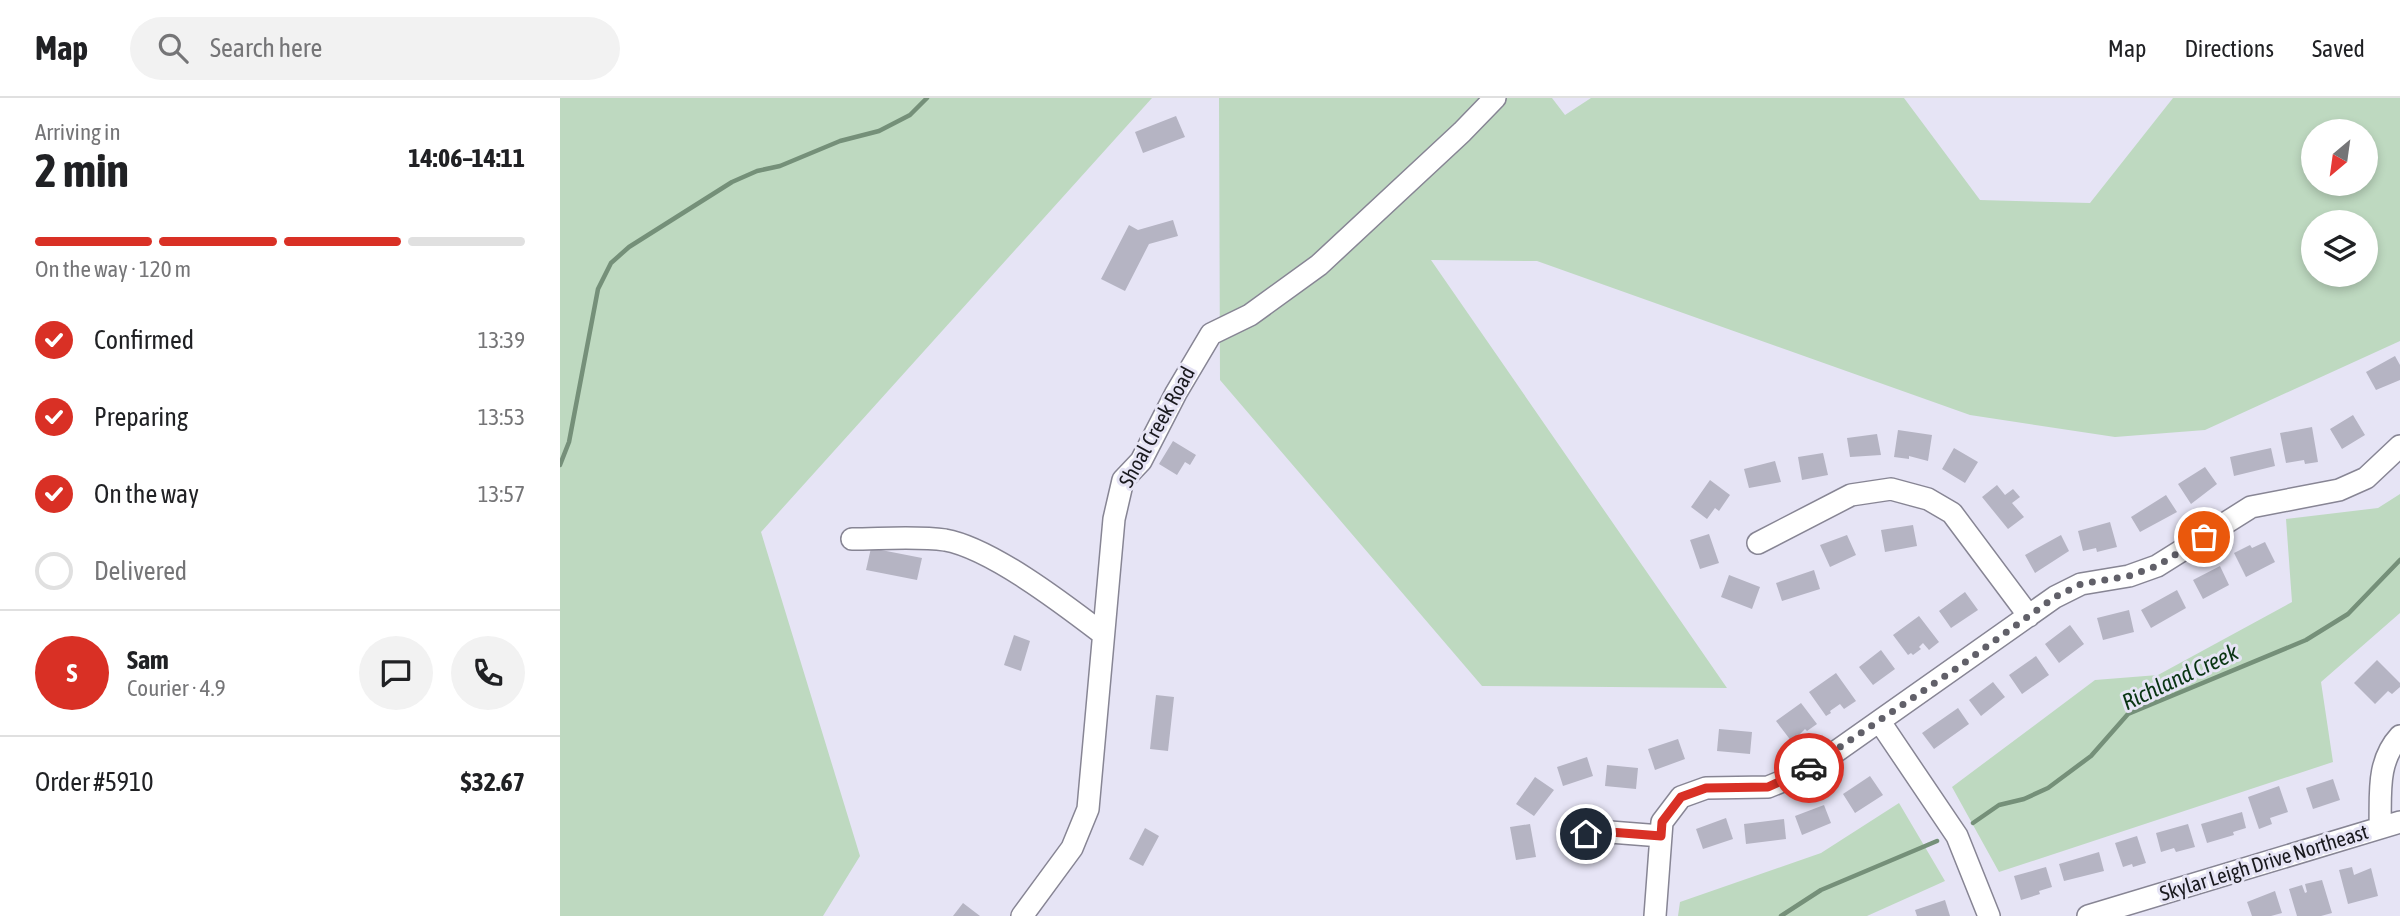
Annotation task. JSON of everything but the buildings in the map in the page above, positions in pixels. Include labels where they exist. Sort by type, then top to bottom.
[{"type":"street","name":"Shoal Creek Road","points":[[1022,916],[1072,849],[1088,809],[1114,519],[1123,480],[1141,461],[1176,393],[1211,334],[1250,315],[1319,265],[1462,132],[1494,98]]},
{"type":"street","points":[[1655,916],[1662,822],[1681,797],[1706,788],[1768,787],[1796,776],[1880,722],[2055,597],[2081,584],[2129,576],[2157,566],[2251,507],[2339,490],[2366,478],[2400,446]]},
{"type":"street","points":[[1758,543],[1851,495],[1891,489],[1928,499],[1952,513],[2029,616]]},
{"type":"street","points":[[852,539],[944,540],[975,548],[1103,634]]},
{"type":"street","points":[[1880,722],[1957,836],[1989,916]]},
{"type":"street","points":[[2390,825],[2381,777],[2384,760],[2392,744],[2400,736]]},
{"type":"street","name":"Skylar Leigh Drive Northeast","points":[[2088,916],[2150,907],[2390,825]]},
{"type":"street","points":[[1586,834],[1610,832],[1661,836]]},
{"type":"green space","points":[[560,98],[1152,98],[761,532],[860,856],[823,916],[560,916]]},
{"type":"green space","points":[[1219,98],[1552,98],[1565,115],[1591,98],[1904,98],[1980,200],[2090,203],[2173,98],[2400,98],[2400,341],[2205,430],[2115,437],[1970,415],[1537,261],[1431,260],[1727,688],[1482,686],[1220,380]]},
{"type":"green space","points":[[2400,494],[2400,613],[2321,682],[2333,762],[1999,872],[1952,787],[2095,680],[2158,675],[2292,602],[2286,519],[2378,508]]},
{"type":"green space","points":[[1899,803],[1945,881],[1867,916],[1678,916],[1680,902],[1821,853]]},
{"type":"waterway","points":[[560,465],[569,442],[598,289],[611,263],[629,247],[732,182],[840,141],[879,131],[910,115],[927,98]]},
{"type":"waterway","name":"Richland Creek","points":[[1973,823],[1999,805],[2024,799],[2048,788],[2091,756],[2128,714],[2306,640],[2348,614],[2400,560]]},
{"type":"waterway","name":"Richland Creek","points":[[1781,916],[1821,890],[1937,841]]},
{"type":"way so far","points":[[1809,768],[1957,668],[2055,597],[2081,584],[2129,576],[2157,566],[2204,537]]},
{"type":"route","points":[[1586,834],[1610,832],[1661,836],[1662,822],[1681,797],[1706,788],[1768,787],[1809,768]]}]
